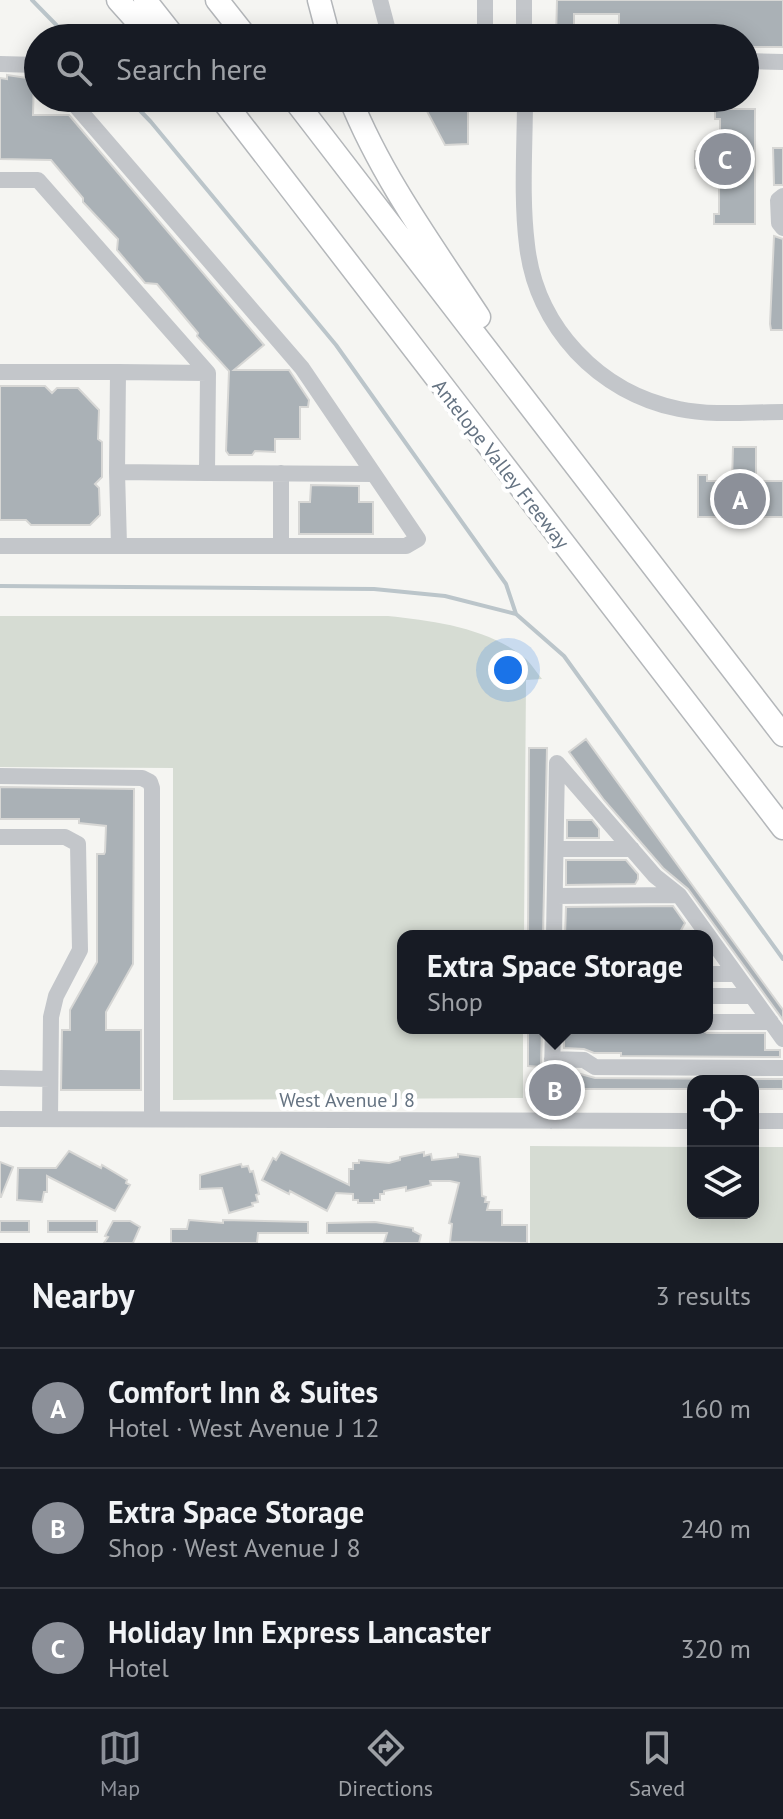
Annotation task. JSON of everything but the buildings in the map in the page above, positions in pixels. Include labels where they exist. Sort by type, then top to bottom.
[{"type":"highway","points":[[118,0],[139,24]]},
{"type":"highway","points":[[145,0],[164,24]]},
{"type":"highway","points":[[217,0],[236,24]]},
{"type":"highway","points":[[319,0],[325,24]]},
{"type":"highway","name":"Antelope Valley Freeway","points":[[232,112],[783,828]]},
{"type":"highway","points":[[304,112],[783,735]]},
{"type":"highway","points":[[356,112],[410,210],[545,425]]},
{"type":"street","points":[[380,0],[386,24]]},
{"type":"street","points":[[485,0],[485,24]]},
{"type":"street","points":[[524,0],[524,24]]},
{"type":"street","points":[[759,61],[783,62]]},
{"type":"street","points":[[0,64],[24,65]]},
{"type":"street","points":[[0,546],[406,546],[418,539],[302,368],[81,112]]},
{"type":"street","points":[[525,112],[525,215],[532,275],[543,304],[557,328],[579,355],[605,378],[654,403],[683,410],[783,412]]},
{"type":"street","points":[[0,180],[38,180],[208,373],[207,473]]},
{"type":"street","points":[[783,196],[778,200],[779,223],[783,228]]},
{"type":"street","points":[[0,372],[208,373]]},
{"type":"street","points":[[118,372],[119,545]]},
{"type":"street","points":[[117,472],[374,474]]},
{"type":"street","points":[[281,473],[281,545]]},
{"type":"street","points":[[554,930],[557,763],[655,876],[679,895],[702,930]]},
{"type":"street","points":[[0,776],[142,778],[150,782],[152,1119]]},
{"type":"street","points":[[0,837],[65,837],[78,844],[80,950],[56,996],[51,1017],[50,1119]]},
{"type":"street","points":[[556,849],[632,849]]},
{"type":"street","points":[[555,896],[679,895]]},
{"type":"street","points":[[713,947],[783,1039]]},
{"type":"street","points":[[713,974],[736,974]]},
{"type":"street","points":[[713,996],[752,996]]},
{"type":"street","points":[[713,1022],[771,1022]]},
{"type":"street","points":[[551,1121],[553,1034]]},
{"type":"street","points":[[552,1059],[584,1060],[595,1067],[783,1068]]},
{"type":"street","points":[[0,1078],[50,1079]]},
{"type":"street","name":"West Avenue J 8","points":[[0,1119],[687,1121]]},
{"type":"street","points":[[759,1121],[783,1121]]},
{"type":"shaded area","points":[[0,616],[388,616],[461,628],[511,648],[526,659],[542,679],[526,680],[524,930],[397,930],[397,1034],[523,1034],[523,1098],[173,1100],[173,768],[0,767]]},
{"type":"shaded area","points":[[530,1146],[687,1147],[687,1219],[759,1219],[759,1147],[783,1147],[783,1243],[530,1243]]},
{"type":"waterway","points":[[32,0],[55,24]]},
{"type":"waterway","points":[[141,112],[336,345],[506,584],[516,614]]},
{"type":"waterway","points":[[0,586],[374,589],[445,596],[516,614],[564,656],[783,959]]},
{"type":"place","name":"Holiday Inn Express Lancaster","points":[[725,159]]},
{"type":"place","name":"Comfort Inn & Suites","points":[[740,499]]},
{"type":"place","name":"Extra Space Storage","points":[[555,1090]]}]
